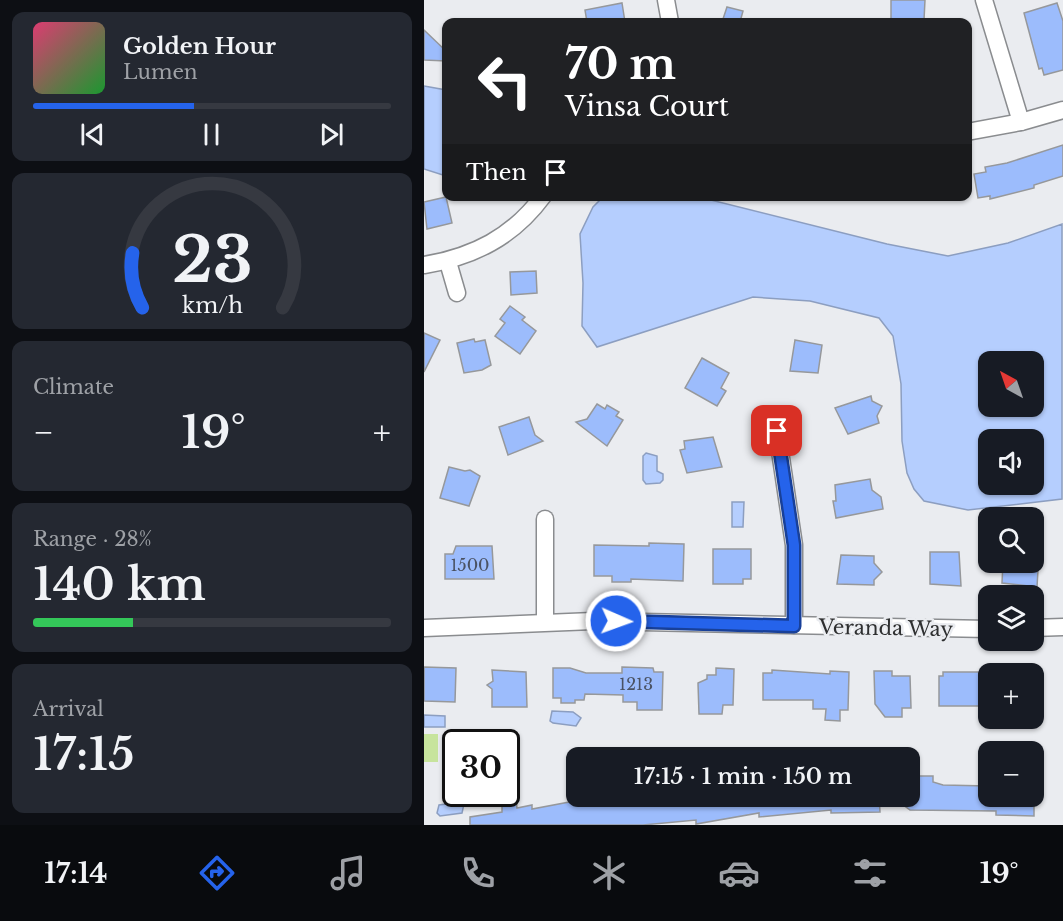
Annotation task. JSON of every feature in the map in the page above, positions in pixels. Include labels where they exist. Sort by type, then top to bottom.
[{"type":"street","points":[[666,0],[669,18]]},
{"type":"street","points":[[984,0],[1021,122]]},
{"type":"street","points":[[972,131],[1021,122],[1063,110]]},
{"type":"street","points":[[424,265],[448,262],[476,252],[500,239],[529,216],[540,201]]},
{"type":"street","points":[[448,262],[457,293]]},
{"type":"street","points":[[777,431],[794,545],[794,626]]},
{"type":"street","points":[[545,519],[545,622]]},
{"type":"street","name":"Veranda Way","points":[[424,628],[545,622],[978,629]]},
{"type":"street","points":[[1044,628],[1063,627]]},
{"type":"green space","points":[[424,734],[438,734],[438,762],[424,762]]},
{"type":"water","points":[[424,86],[442,89],[442,175],[424,169]]},
{"type":"water","points":[[599,201],[715,201],[887,244],[948,256],[1008,243],[1062,224],[1062,499],[978,507],[968,510],[924,501],[914,489],[907,473],[902,441],[901,384],[893,336],[879,318],[810,301],[753,297],[597,347],[582,326],[583,283],[580,234],[593,207]]},
{"type":"water","points":[[646,453],[657,456],[657,471],[663,474],[663,480],[660,483],[646,484],[643,480],[643,456]]},
{"type":"water","points":[[732,502],[744,502],[743,527],[732,527]]},
{"type":"water","points":[[552,711],[573,712],[581,718],[576,726],[553,723],[550,721]]},
{"type":"water","points":[[424,715],[445,716],[445,727],[424,727]]},
{"type":"water","points":[[439,805],[463,807],[462,813],[440,816],[437,813]]},
{"type":"building","points":[[891,0],[925,0],[924,18],[891,18]]},
{"type":"building","points":[[622,3],[624,18],[586,18],[585,10]]},
{"type":"building","points":[[1057,3],[1063,21],[1063,70],[1044,75],[1042,68],[1039,69],[1024,13]]},
{"type":"building","points":[[727,7],[743,11],[741,18],[723,18]]},
{"type":"building","points":[[424,30],[442,47],[442,61],[424,60]]},
{"type":"building","points":[[1063,145],[1063,176],[1034,185],[1034,188],[990,199],[990,196],[978,198],[974,174],[986,172],[985,167],[1007,163]]},
{"type":"building","points":[[442,198],[442,201],[447,201],[452,223],[427,229],[424,202]]},
{"type":"building","points":[[536,271],[537,293],[511,295],[510,272]]},
{"type":"building","points":[[510,306],[525,317],[522,320],[536,331],[520,354],[495,336],[505,323],[500,319]]},
{"type":"building","points":[[424,333],[440,340],[424,372]]},
{"type":"building","points":[[474,339],[475,342],[485,340],[491,365],[482,370],[464,373],[457,343]]},
{"type":"building","points":[[795,340],[822,345],[818,373],[790,371]]},
{"type":"building","points":[[702,358],[729,373],[721,388],[726,391],[717,406],[685,388]]},
{"type":"building","points":[[871,396],[872,401],[882,406],[877,416],[879,423],[848,434],[835,408]]},
{"type":"building","points":[[597,404],[605,409],[607,405],[619,412],[616,416],[623,420],[607,446],[576,422],[587,419]]},
{"type":"building","points":[[529,417],[535,435],[543,441],[508,455],[499,427]]},
{"type":"building","points":[[713,437],[722,467],[687,473],[680,450],[685,449],[684,441]]},
{"type":"building","points":[[449,467],[470,470],[480,476],[469,506],[440,498]]},
{"type":"building","points":[[870,479],[872,490],[881,497],[883,509],[836,518],[833,501],[836,501],[835,485]]},
{"type":"building","points":[[649,543],[684,544],[683,581],[631,579],[631,582],[612,582],[612,576],[594,576],[594,545],[649,546]]},
{"type":"building","points":[[456,546],[492,546],[494,579],[445,579],[445,554],[453,554]]},
{"type":"building","points":[[713,549],[751,549],[751,579],[743,579],[743,584],[713,584]]},
{"type":"building","points":[[930,552],[959,552],[961,586],[930,584]]},
{"type":"building","points":[[841,555],[874,556],[874,563],[882,572],[874,580],[874,585],[837,584]]},
{"type":"building","points":[[1002,573],[1038,573],[1037,585],[1002,583]]},
{"type":"building","points":[[424,667],[456,668],[455,702],[424,701]]},
{"type":"building","points":[[622,667],[653,668],[654,672],[663,672],[662,710],[637,710],[637,702],[623,702],[623,695],[585,694],[584,700],[575,700],[575,703],[561,703],[561,698],[553,698],[553,668],[570,668],[586,673],[622,673]]},
{"type":"building","points":[[716,668],[734,669],[733,705],[723,705],[722,714],[699,714],[698,683],[707,679],[707,675],[716,675]]},
{"type":"building","points":[[492,670],[526,672],[527,707],[492,707],[492,689],[487,685],[493,681]]},
{"type":"building","points":[[772,670],[830,674],[830,671],[849,672],[848,710],[840,710],[840,721],[825,720],[826,709],[813,709],[813,700],[763,700],[763,673],[772,673]]},
{"type":"building","points":[[874,671],[892,671],[892,676],[910,676],[911,708],[902,708],[902,717],[885,717],[875,704]]},
{"type":"building","points":[[943,672],[978,672],[978,706],[939,706],[939,676],[943,676]]},
{"type":"building","points":[[920,776],[933,776],[933,782],[943,785],[978,786],[978,807],[1034,807],[1034,816],[996,815],[996,811],[910,810],[906,807],[920,807]]},
{"type":"building","points":[[566,803],[566,807],[880,807],[880,812],[831,813],[831,810],[759,817],[759,813],[696,824],[696,820],[643,825],[470,825],[470,817],[502,812],[502,807],[517,808],[532,805],[532,809]]},
{"type":"route","points":[[616,621],[794,626],[794,545],[777,431]]}]
